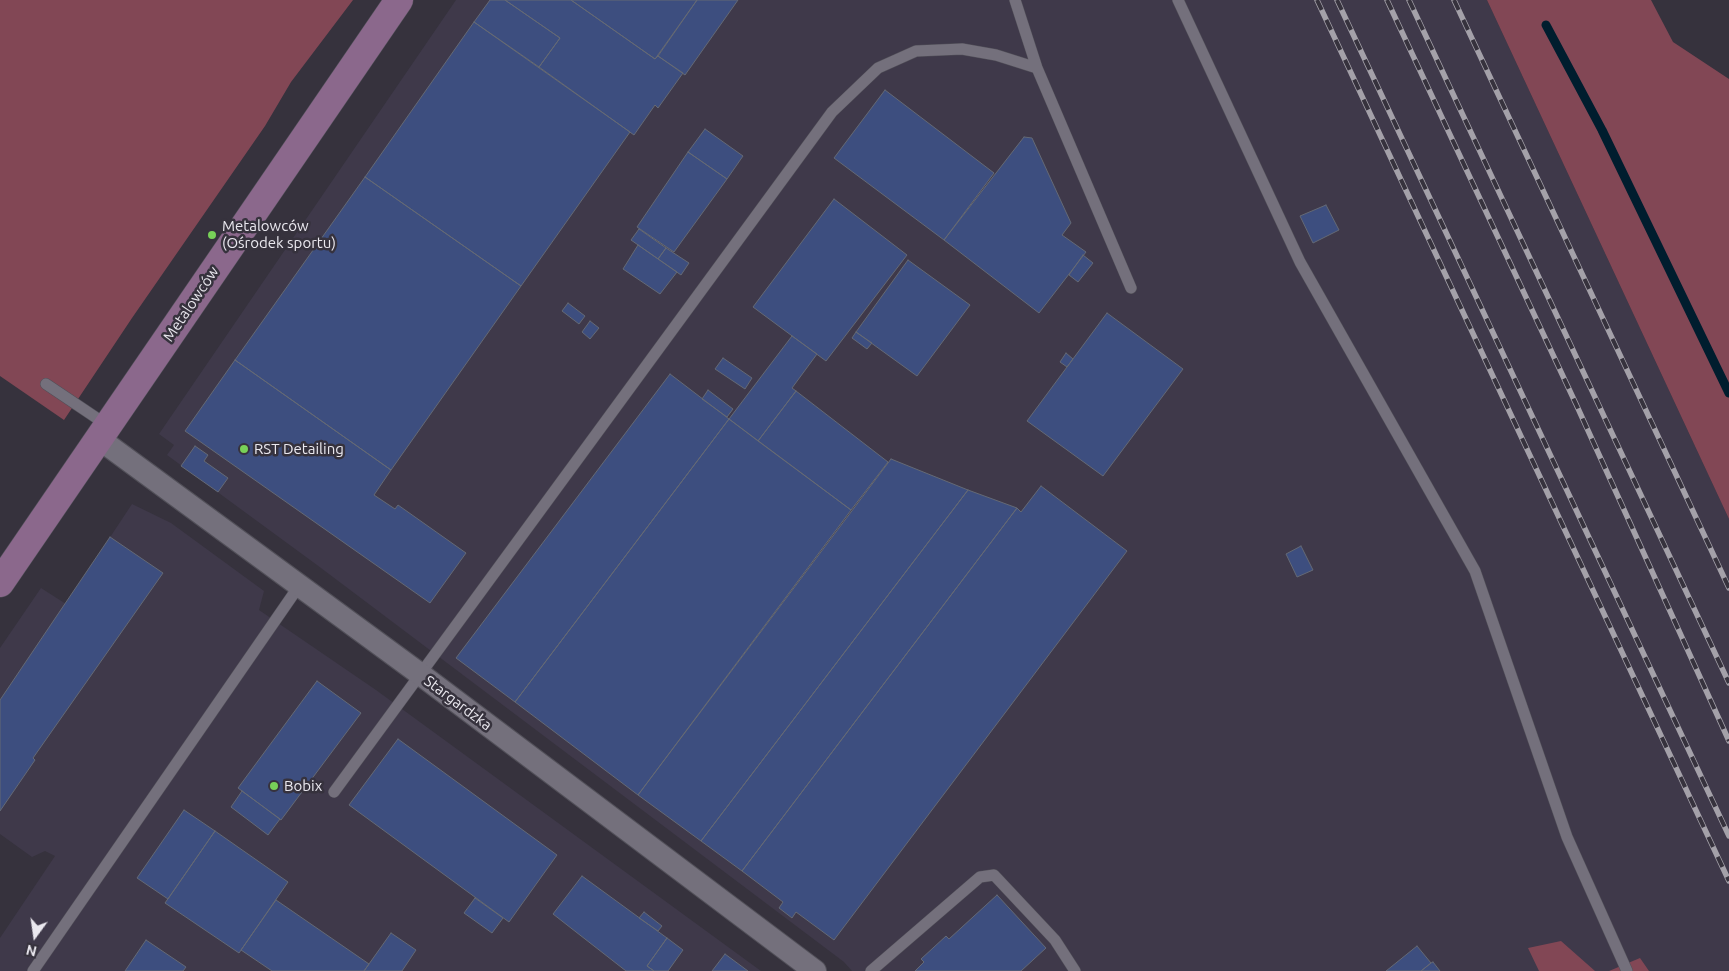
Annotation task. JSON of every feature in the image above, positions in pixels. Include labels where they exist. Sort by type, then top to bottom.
[{"type":"street","name":"Metalowców","points":[[0,583],[400,0]]},
{"type":"street","name":"Stargardzka","points":[[102,432],[299,586],[420,674],[815,971]]},
{"type":"lane","points":[[1015,0],[1037,68],[1131,288]]},
{"type":"lane","points":[[1178,0],[1300,262],[1475,572],[1567,837],[1627,971]]},
{"type":"lane","points":[[334,792],[832,112],[878,68],[916,51],[962,49],[996,55],[1037,68]]},
{"type":"lane","points":[[46,384],[102,432]]},
{"type":"lane","points":[[33,971],[299,586]]},
{"type":"lane","points":[[871,971],[980,877],[994,875],[1055,940],[1075,971]]},
{"type":"shaded area","points":[[0,0],[353,0],[291,82],[265,126],[64,420],[0,376]]},
{"type":"shaded area","points":[[456,0],[1487,0],[1729,519],[1729,971],[852,971],[844,962],[317,565],[167,455],[174,445],[159,434]]},
{"type":"shaded area","points":[[1487,0],[1651,0],[1673,42],[1729,79],[1729,519]]},
{"type":"shaded area","points":[[132,504],[171,523],[264,591],[259,610],[376,690],[761,971],[0,971],[0,938],[55,856],[45,851],[32,857],[0,834],[0,648],[41,588],[66,604]]},
{"type":"shaded area","points":[[1561,941],[1595,971],[1539,971],[1528,948]]},
{"type":"shaded area","points":[[1640,958],[1649,971],[1609,971]]},
{"type":"building","points":[[490,0],[505,0],[560,38],[539,67],[474,22]]},
{"type":"building","points":[[505,0],[571,0],[655,59],[658,56],[683,73],[658,108],[655,105],[634,135],[539,67],[560,38]]},
{"type":"building","points":[[571,0],[697,0],[655,59]]},
{"type":"building","points":[[697,0],[738,0],[685,75],[658,56]]},
{"type":"building","points":[[474,22],[630,132],[521,286],[365,177]]},
{"type":"building","points":[[885,90],[994,173],[944,240],[834,158]]},
{"type":"building","points":[[705,129],[743,156],[727,179],[688,152]]},
{"type":"building","points":[[1024,137],[1032,138],[1071,223],[1062,235],[1086,252],[1039,313],[944,240]]},
{"type":"building","points":[[688,152],[727,179],[674,252],[637,227]]},
{"type":"building","points":[[365,177],[521,286],[391,470],[235,360]]},
{"type":"building","points":[[834,199],[907,255],[826,361],[753,307]]},
{"type":"building","points":[[1326,205],[1339,230],[1313,243],[1300,216]]},
{"type":"building","points":[[639,229],[666,248],[658,259],[631,240]]},
{"type":"building","points":[[638,245],[677,272],[660,294],[623,269]]},
{"type":"building","points":[[666,248],[689,263],[681,275],[658,259]]},
{"type":"building","points":[[1083,255],[1093,263],[1078,282],[1069,275]]},
{"type":"building","points":[[908,260],[970,305],[917,376],[856,332]]},
{"type":"building","points":[[568,303],[585,316],[579,324],[562,311]]},
{"type":"building","points":[[1107,313],[1183,369],[1103,476],[1027,421]]},
{"type":"building","points":[[590,321],[599,328],[590,339],[582,332]]},
{"type":"building","points":[[856,332],[872,343],[867,349],[852,338]]},
{"type":"building","points":[[792,336],[817,354],[792,388],[796,391],[758,441],[729,419]]},
{"type":"building","points":[[1066,353],[1073,359],[1067,367],[1060,362]]},
{"type":"building","points":[[723,358],[752,378],[745,389],[715,369]]},
{"type":"building","points":[[235,360],[391,470],[374,495],[395,509],[398,505],[466,553],[430,603],[185,431]]},
{"type":"building","points":[[670,374],[729,419],[515,702],[456,658]]},
{"type":"building","points":[[708,390],[733,409],[727,417],[702,399]]},
{"type":"building","points":[[796,391],[888,462],[851,510],[758,441]]},
{"type":"building","points":[[729,419],[851,510],[638,795],[515,702]]},
{"type":"building","points":[[195,446],[208,455],[204,461],[228,478],[218,492],[181,466]]},
{"type":"building","points":[[891,459],[968,490],[701,841],[638,795]]},
{"type":"building","points":[[1041,486],[1127,551],[834,940],[796,912],[792,918],[779,908],[783,902],[742,871],[1017,508],[1021,512]]},
{"type":"building","points":[[968,490],[1017,508],[742,871],[701,841]]},
{"type":"building","points":[[110,537],[163,573],[33,758],[35,760],[0,811],[0,700]]},
{"type":"building","points":[[1301,546],[1313,570],[1297,577],[1286,554]]},
{"type":"building","points":[[317,681],[361,713],[281,820],[238,788]]},
{"type":"building","points":[[398,739],[557,855],[509,922],[349,805]]},
{"type":"building","points":[[242,791],[280,819],[268,835],[231,807]]},
{"type":"building","points":[[184,810],[215,831],[168,899],[137,878]]},
{"type":"building","points":[[215,831],[288,882],[239,953],[165,903]]},
{"type":"building","points":[[582,876],[667,938],[647,966],[654,971],[626,971],[553,914]]},
{"type":"building","points":[[997,895],[1046,948],[1021,971],[915,971],[924,962],[921,959],[946,936],[949,939]]},
{"type":"building","points":[[475,898],[503,918],[492,933],[464,913]]},
{"type":"building","points":[[276,900],[369,964],[364,971],[272,971],[241,950]]},
{"type":"building","points":[[644,912],[662,926],[658,931],[639,918]]},
{"type":"building","points":[[391,933],[416,950],[402,971],[364,971]]},
{"type":"building","points":[[667,938],[683,950],[668,971],[654,971],[647,966]]},
{"type":"building","points":[[146,940],[186,967],[183,971],[125,971]]},
{"type":"building","points":[[1417,946],[1431,963],[1421,971],[1386,971]]},
{"type":"building","points":[[725,954],[748,971],[712,971]]},
{"type":"building","points":[[1433,962],[1440,971],[1421,971],[1431,963]]},
{"type":"waterway","points":[[1546,25],[1602,130],[1729,393]]},
{"type":"railway","points":[[1317,0],[1729,881]]},
{"type":"railway","points":[[1337,0],[1729,836]]},
{"type":"railway","points":[[1387,0],[1576,404],[1729,741]]},
{"type":"railway","points":[[1409,0],[1729,683]]},
{"type":"railway","points":[[1454,0],[1729,588]]},
{"type":"place","name":"Metalowców (Ośrodek sportu)","points":[[212,235]]},
{"type":"place","name":"RST Detailing","points":[[244,449]]},
{"type":"place","name":"Bobix","points":[[274,786]]}]
